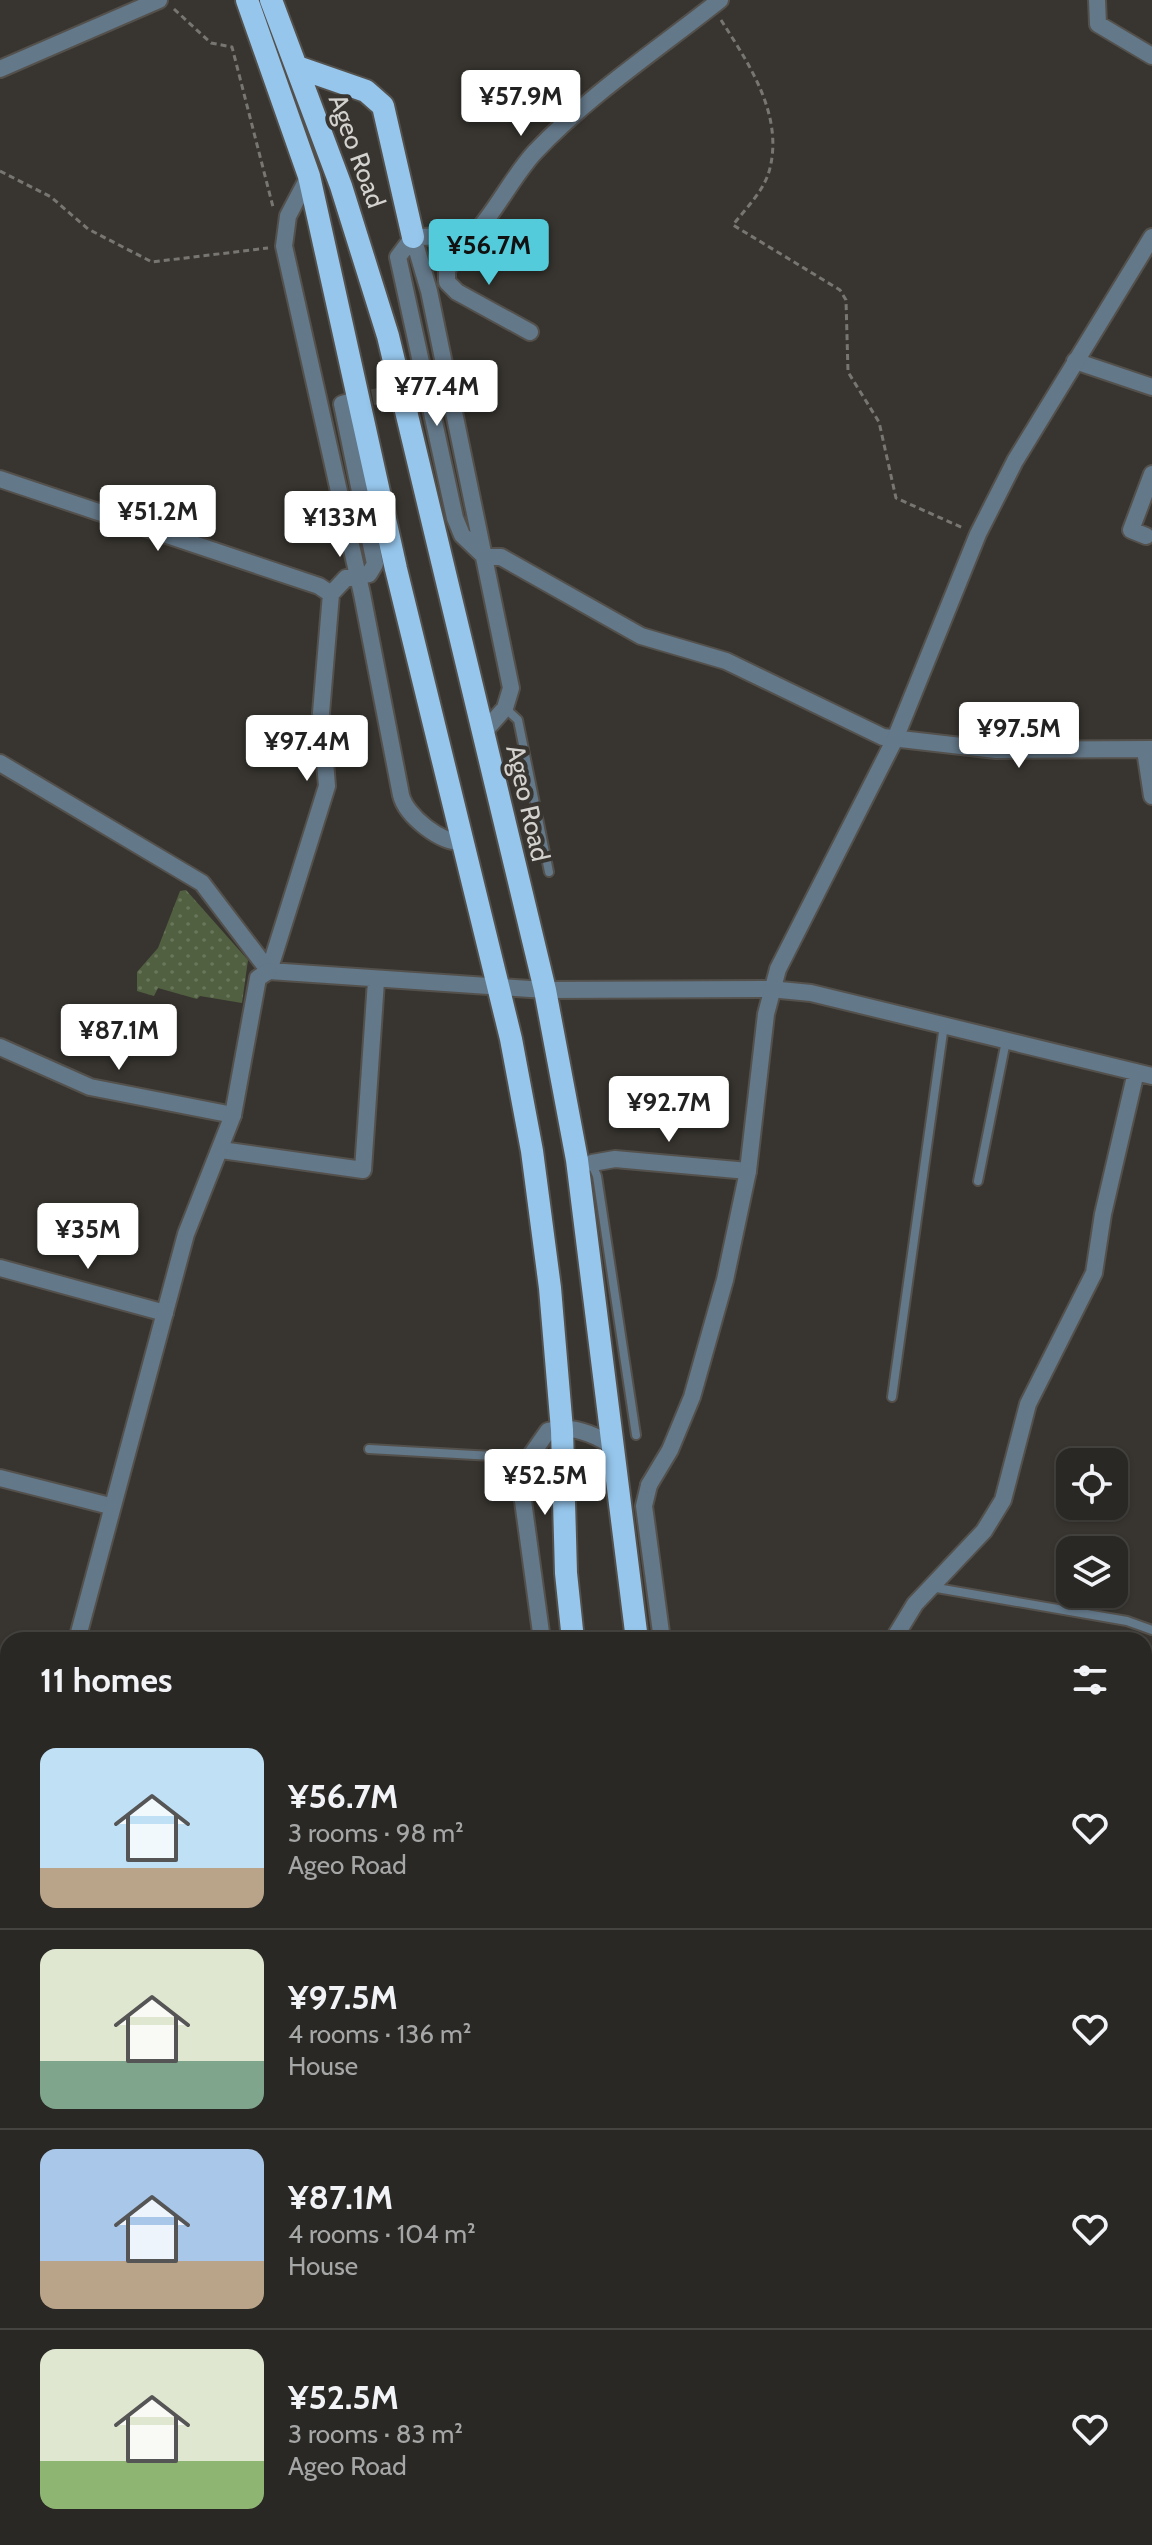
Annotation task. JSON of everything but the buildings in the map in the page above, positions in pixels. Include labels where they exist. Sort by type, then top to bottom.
[{"type":"highway","name":"Ageo Road","points":[[247,0],[309,176],[396,569],[501,987],[532,1151],[550,1288],[562,1427],[566,1573],[572,1632]]},
{"type":"highway","name":"Ageo Road","points":[[271,0],[341,186],[388,336],[584,1162],[636,1632]]},
{"type":"highway","points":[[297,67],[366,91],[383,106],[413,237]]},
{"type":"street","points":[[0,69],[159,0]]},
{"type":"street","points":[[1097,0],[1098,24],[1152,56]]},
{"type":"street","points":[[413,237],[473,236],[497,210],[534,154],[584,109],[716,3]]},
{"type":"street","points":[[309,176],[288,216],[284,246],[358,576],[403,804],[417,819],[449,840],[464,842]]},
{"type":"street","points":[[463,236],[447,271],[447,282],[457,292],[530,332]]},
{"type":"street","points":[[413,237],[398,257],[419,387],[455,518],[462,535],[485,557],[501,557],[641,636],[726,661],[883,737],[996,750],[1148,749],[1152,796]]},
{"type":"street","points":[[413,237],[429,291],[511,688],[505,708],[483,733]]},
{"type":"street","points":[[661,1632],[644,1506],[649,1485],[670,1450],[692,1397],[725,1280],[748,1171],[770,989],[895,739],[978,534],[1015,461],[1152,237]]},
{"type":"street","points":[[1075,361],[1152,387]]},
{"type":"street","points":[[269,971],[327,786],[321,713],[331,594],[346,578],[369,574],[375,564],[342,404],[349,402]]},
{"type":"street","points":[[1146,536],[1131,530],[1152,474]]},
{"type":"street","points":[[0,479],[319,586],[331,594]]},
{"type":"street","points":[[0,763],[202,883],[269,971]]},
{"type":"street","points":[[79,1632],[110,1506],[186,1234],[233,1115],[258,978],[269,971],[376,981],[545,990],[770,989],[811,993],[1144,1074],[1103,1214],[1094,1273],[1028,1404],[1003,1500],[984,1531],[915,1604],[898,1632]]},
{"type":"street","points":[[221,1150],[363,1170],[376,981]]},
{"type":"street","points":[[0,1047],[90,1087],[233,1115]]},
{"type":"street","points":[[584,1162],[615,1159],[748,1171]]},
{"type":"street","points":[[0,1268],[165,1313]]},
{"type":"street","points":[[541,1632],[521,1486],[529,1458],[548,1431],[562,1427],[599,1436],[615,1448]]},
{"type":"street","points":[[0,1478],[110,1506]]},
{"type":"lane","points":[[505,708],[518,720],[549,872]]},
{"type":"lane","points":[[892,1397],[944,1025]]},
{"type":"lane","points":[[978,1181],[1006,1041]]},
{"type":"lane","points":[[584,1162],[596,1168],[636,1435]]},
{"type":"lane","points":[[369,1449],[529,1458]]},
{"type":"lane","points":[[930,1587],[1127,1621],[1152,1630]]},
{"type":"path","points":[[168,0],[181,19],[211,43],[232,47],[275,213],[288,216]]},
{"type":"path","points":[[716,3],[749,64],[771,117],[770,168],[758,193],[733,225],[840,290],[846,300],[848,372],[879,422],[896,498],[978,534]]},
{"type":"path","points":[[0,171],[51,197],[88,229],[152,262],[284,246]]},
{"type":"green space","points":[[186,890],[248,960],[242,1003],[200,996],[197,999],[158,988],[154,996],[137,991],[137,972],[158,948],[180,891]]},
{"type":"tunnel","points":[[349,402],[413,389]]}]
